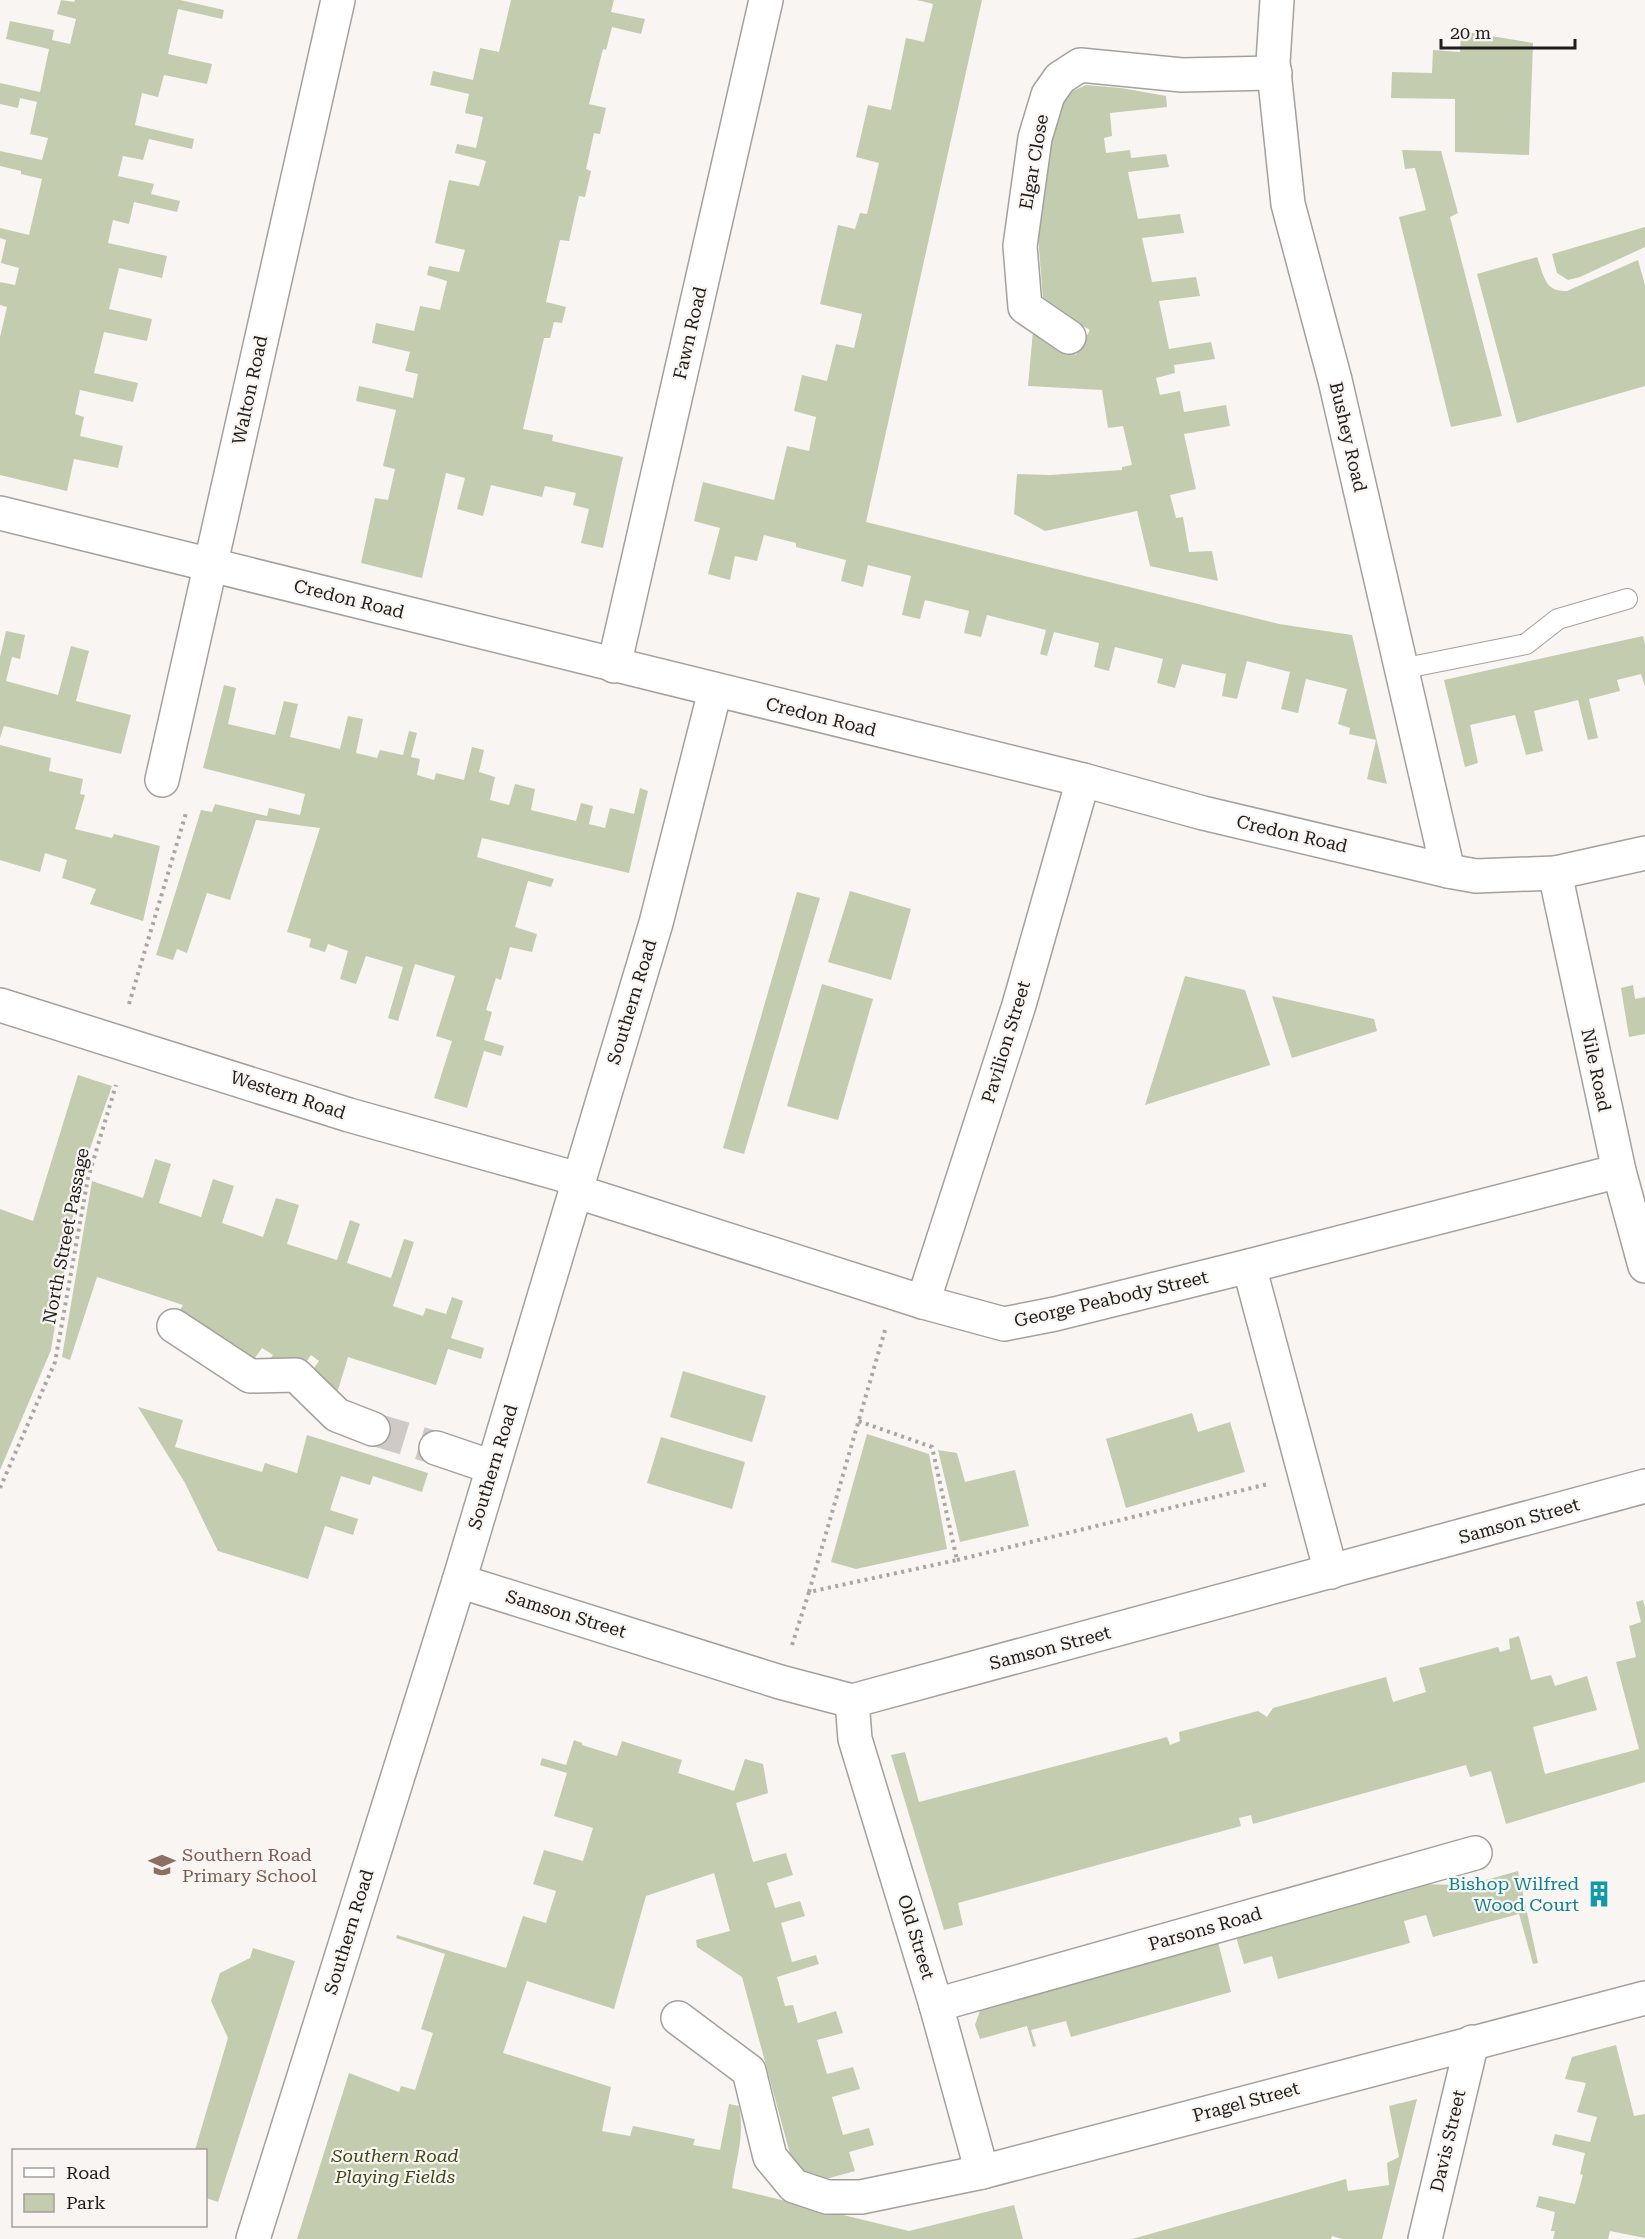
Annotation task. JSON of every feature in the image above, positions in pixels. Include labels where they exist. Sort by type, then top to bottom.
[{"type":"street","name":"Walton Road","points":[[162,780],[338,0]]},
{"type":"street","name":"Fawn Road","points":[[614,666],[766,0]]},
{"type":"street","name":"Bushey Road","points":[[1277,0],[1275,73],[1288,204],[1335,380],[1448,871]]},
{"type":"street","name":"Elgar Close","points":[[1069,337],[1025,307],[1020,246],[1035,138],[1048,95],[1060,78],[1080,65],[1182,75],[1275,73]]},
{"type":"street","name":"Credon Road","points":[[0,513],[1083,780],[1203,813],[1448,871],[1476,876],[1555,873],[1645,853]]},
{"type":"street","name":"Southern Road","points":[[253,2239],[459,1581],[656,923],[715,691]]},
{"type":"street","name":"Pavilion Street","points":[[910,1298],[1019,1005],[1083,780]]},
{"type":"street","name":"Nile Road","points":[[1555,873],[1619,1171],[1645,1266]]},
{"type":"street","name":"Western Road","points":[[0,1005],[577,1185]]},
{"type":"street","name":"George Peabody Street","points":[[577,1185],[910,1298],[1004,1324],[1249,1266],[1619,1171]]},
{"type":"street","points":[[1249,1266],[1331,1572]]},
{"type":"street","points":[[174,1326],[250,1376],[296,1375],[337,1415],[373,1429]]},
{"type":"street","points":[[436,1448],[492,1467]]},
{"type":"street","name":"Samson Street","points":[[459,1581],[780,1682],[852,1701],[1645,1486]]},
{"type":"street","name":"Old Street","points":[[852,1701],[855,1739],[936,2005],[982,2172]]},
{"type":"street","name":"Parsons Road","points":[[936,2005],[1474,1853]]},
{"type":"street","name":"Pragel Street","points":[[678,2018],[749,2071],[770,2157],[794,2186],[827,2197],[846,2198],[982,2172],[1645,1998]]},
{"type":"street","name":"Davis Street","points":[[1425,2239],[1472,2042]]},
{"type":"lane","points":[[1401,669],[1526,644],[1558,619],[1628,599]]},
{"type":"path","name":"North Street Passage","points":[[0,1488],[55,1362],[88,1178],[116,1083],[118,1041],[186,810]]},
{"type":"path","points":[[780,1682],[809,1592],[858,1421],[910,1298]]},
{"type":"path","points":[[858,1421],[932,1447],[957,1560]]},
{"type":"path","points":[[809,1592],[957,1560],[1305,1475]]},
{"type":"green space","points":[[61,0],[74,2],[75,0],[180,0],[224,10],[222,19],[178,9],[168,54],[212,64],[207,84],[164,75],[158,97],[142,93],[135,125],[194,139],[192,149],[149,139],[143,160],[123,156],[118,176],[154,184],[151,194],[180,201],[177,212],[134,202],[129,224],[113,220],[108,243],[167,256],[162,278],[119,268],[109,309],[152,319],[147,341],[104,332],[94,373],[138,383],[133,402],[80,390],[75,414],[84,417],[80,436],[123,446],[118,468],[74,459],[67,491],[0,475],[0,337],[7,307],[0,305],[0,282],[15,285],[19,268],[1,263],[6,240],[0,238],[0,228],[29,235],[42,179],[0,166],[0,151],[42,160],[48,138],[30,134],[37,102],[20,98],[18,108],[0,104],[0,83],[40,92],[49,49],[6,39],[10,21],[54,30],[52,40],[70,44],[76,19],[57,14]]},
{"type":"green space","points":[[511,0],[614,0],[611,12],[645,19],[641,34],[612,27],[606,50],[603,49],[589,104],[606,108],[600,134],[594,133],[586,169],[591,171],[585,197],[579,196],[569,241],[560,240],[546,302],[566,307],[562,323],[554,322],[550,338],[544,338],[523,429],[553,435],[552,441],[623,457],[603,548],[581,543],[589,509],[573,505],[576,493],[545,486],[542,497],[491,485],[483,516],[457,509],[465,478],[446,473],[422,578],[361,563],[375,498],[388,500],[395,469],[383,466],[396,410],[356,401],[359,386],[413,398],[418,374],[405,371],[410,352],[372,343],[376,323],[414,331],[420,306],[440,310],[447,281],[427,275],[429,266],[459,272],[465,250],[435,243],[449,180],[479,186],[486,161],[455,153],[457,144],[476,148],[483,117],[465,113],[469,94],[430,85],[433,71],[473,80],[480,48],[499,52]]},
{"type":"green space","points":[[917,0],[982,0],[866,522],[1279,624],[1352,635],[1387,784],[1367,779],[1376,740],[1349,734],[1350,728],[1338,724],[1347,689],[1306,679],[1298,713],[1281,709],[1290,672],[1247,661],[1237,699],[1222,696],[1226,674],[1182,664],[1175,688],[1157,683],[1163,659],[1115,647],[1109,671],[1094,667],[1099,643],[1054,632],[1047,656],[1040,654],[1046,630],[987,615],[981,637],[964,633],[969,611],[925,600],[920,619],[902,615],[911,576],[868,565],[863,587],[841,581],[846,560],[796,547],[796,543],[764,535],[757,561],[735,556],[730,580],[708,574],[720,528],[694,521],[703,482],[774,500],[787,446],[809,451],[816,417],[794,411],[802,375],[827,381],[836,344],[854,348],[862,314],[820,304],[838,225],[855,229],[860,213],[867,214],[879,163],[856,157],[868,105],[891,110],[906,38],[924,42],[933,4]]},
{"type":"green space","points":[[1461,31],[1533,43],[1529,155],[1455,152],[1455,99],[1391,98],[1392,72],[1432,73],[1433,50],[1460,52]]},
{"type":"green space","points":[[1086,85],[1166,96],[1167,107],[1110,113],[1112,136],[1104,138],[1106,153],[1130,150],[1131,158],[1166,154],[1169,167],[1128,172],[1138,219],[1180,214],[1184,233],[1142,238],[1152,282],[1196,277],[1200,296],[1159,301],[1169,349],[1211,342],[1215,359],[1174,365],[1175,373],[1156,378],[1160,395],[1180,391],[1184,412],[1226,405],[1230,426],[1184,434],[1196,489],[1170,495],[1176,518],[1183,517],[1189,552],[1212,551],[1218,581],[1150,566],[1137,511],[1045,531],[1014,514],[1017,474],[1050,475],[1122,470],[1122,467],[1132,465],[1123,426],[1108,428],[1102,390],[1028,386],[1033,331],[1076,355],[1090,330],[1050,308],[1043,300],[1036,208],[1054,110],[1066,94]]},
{"type":"green space","points":[[1402,150],[1441,151],[1458,213],[1450,217],[1502,416],[1451,427],[1399,217],[1426,210],[1415,168],[1405,169]]},
{"type":"green space","points":[[1645,227],[1645,247],[1580,277],[1568,280],[1557,273],[1552,254]]},
{"type":"green space","points":[[1537,257],[1546,281],[1559,291],[1567,291],[1638,260],[1645,285],[1645,386],[1517,423],[1477,274]]},
{"type":"green space","points":[[6,631],[25,635],[20,659],[12,657],[6,681],[58,695],[71,646],[89,651],[76,701],[131,715],[121,754],[4,726],[0,738],[0,657]]},
{"type":"green space","points":[[1643,636],[1645,687],[1641,674],[1617,680],[1620,691],[1589,699],[1598,738],[1588,740],[1578,700],[1534,711],[1543,751],[1526,755],[1515,715],[1470,725],[1478,763],[1465,767],[1444,680]]},
{"type":"green space","points":[[224,685],[236,688],[228,724],[275,735],[284,701],[298,704],[290,737],[340,749],[348,716],[363,719],[356,753],[377,758],[380,750],[403,755],[409,731],[417,733],[411,757],[420,759],[417,775],[434,780],[436,773],[464,780],[472,747],[484,750],[479,772],[495,777],[490,800],[509,805],[515,784],[535,789],[531,810],[576,821],[581,803],[593,806],[589,824],[605,828],[610,808],[634,814],[640,788],[648,791],[629,873],[482,838],[477,857],[554,879],[551,887],[528,881],[515,927],[537,934],[532,952],[510,947],[501,980],[496,978],[486,1010],[492,1012],[484,1040],[504,1046],[501,1056],[484,1051],[467,1108],[434,1098],[452,1041],[436,1036],[455,976],[415,964],[398,1021],[388,1018],[403,967],[366,956],[356,984],[340,979],[348,951],[328,944],[325,952],[309,947],[311,939],[287,932],[320,828],[256,820],[230,900],[207,893],[187,953],[177,949],[173,960],[156,955],[201,810],[212,812],[215,804],[267,816],[269,808],[300,815],[305,794],[203,768]]},
{"type":"green space","points":[[0,745],[51,758],[49,771],[83,779],[80,794],[85,795],[75,829],[112,838],[114,834],[160,846],[143,921],[90,904],[96,889],[62,878],[67,860],[45,853],[40,872],[0,860]]},
{"type":"green space","points":[[850,891],[911,909],[891,980],[828,962]]},
{"type":"green space","points":[[797,892],[820,898],[744,1154],[723,1148]]},
{"type":"green space","points":[[1185,976],[1245,990],[1270,1065],[1145,1105]]},
{"type":"green space","points":[[822,984],[873,999],[838,1120],[787,1106]]},
{"type":"green space","points":[[1633,985],[1635,999],[1645,997],[1645,1034],[1629,1037],[1621,988]]},
{"type":"green space","points":[[1272,996],[1374,1019],[1377,1031],[1292,1058]]},
{"type":"green space","points":[[78,1075],[112,1086],[79,1180],[51,1350],[0,1470],[0,1209],[33,1221]]},
{"type":"green space","points":[[155,1159],[171,1164],[159,1203],[201,1217],[213,1179],[234,1186],[222,1223],[263,1237],[276,1198],[299,1205],[287,1244],[337,1260],[350,1220],[360,1224],[347,1263],[391,1278],[404,1239],[414,1242],[393,1306],[423,1316],[426,1308],[446,1314],[452,1297],[463,1301],[451,1338],[484,1348],[481,1359],[448,1349],[436,1385],[348,1357],[335,1400],[310,1374],[319,1361],[311,1355],[302,1368],[263,1368],[273,1355],[262,1348],[250,1365],[177,1315],[183,1305],[97,1277],[70,1360],[62,1357],[92,1181],[143,1198]]},
{"type":"green space","points":[[683,1371],[766,1396],[752,1442],[670,1417]]},
{"type":"green space","points":[[138,1407],[183,1420],[175,1447],[262,1472],[265,1463],[297,1473],[307,1435],[428,1473],[422,1492],[373,1476],[370,1485],[341,1476],[330,1510],[358,1519],[353,1535],[325,1526],[308,1579],[218,1551],[185,1483]]},
{"type":"green space","points":[[1192,1413],[1198,1432],[1230,1422],[1245,1472],[1126,1508],[1106,1439]]},
{"type":"green space","points":[[867,1434],[929,1454],[947,1549],[856,1569],[831,1562]]},
{"type":"green space","points":[[661,1437],[745,1462],[732,1509],[647,1483]]},
{"type":"green space","points":[[938,1450],[957,1453],[965,1482],[1015,1470],[1029,1526],[960,1542]]},
{"type":"green space","points":[[1643,1600],[1645,1608],[1645,1782],[1506,1824],[1491,1771],[1470,1777],[1466,1765],[1253,1824],[1251,1815],[1239,1818],[1241,1826],[958,1903],[963,1925],[944,1930],[891,1755],[905,1752],[919,1802],[1167,1737],[1170,1745],[1180,1741],[1179,1732],[1258,1711],[1267,1717],[1273,1708],[1386,1677],[1393,1702],[1426,1692],[1419,1668],[1498,1647],[1500,1652],[1510,1649],[1509,1639],[1519,1636],[1531,1680],[1551,1675],[1555,1686],[1587,1676],[1597,1710],[1533,1727],[1545,1774],[1639,1749],[1616,1662],[1636,1657],[1629,1626],[1641,1622],[1636,1602]]},
{"type":"green space","name":"Southern Road Playing Fields","points":[[574,1740],[582,1745],[617,1756],[622,1741],[682,1760],[678,1773],[734,1791],[745,1759],[763,1764],[768,1793],[736,1803],[753,1862],[786,1853],[793,1875],[767,1883],[775,1908],[800,1901],[805,1916],[781,1923],[792,1962],[816,1955],[819,1964],[777,1977],[785,2006],[793,2005],[798,2023],[836,2011],[843,2033],[817,2040],[827,2074],[853,2067],[860,2089],[832,2097],[843,2135],[869,2128],[874,2145],[849,2152],[855,2171],[808,2184],[796,2176],[742,1977],[697,1947],[696,1940],[730,1931],[714,1873],[646,1896],[614,2009],[527,1981],[503,2053],[611,2087],[602,2131],[630,2136],[633,2126],[695,2139],[693,2145],[720,2150],[729,2104],[739,2106],[741,2127],[732,2188],[909,2231],[1014,2205],[1023,2239],[297,2239],[349,2073],[399,2092],[401,2086],[415,2090],[433,2033],[421,2029],[445,1954],[396,1938],[397,1935],[506,1968],[523,1916],[546,1923],[556,1891],[533,1884],[544,1850],[583,1861],[593,1828],[554,1816],[567,1773],[540,1765],[542,1758],[566,1765]]},
{"type":"green space","points":[[1518,1871],[1538,1963],[1533,1964],[1519,1914],[1433,1937],[1426,1915],[1404,1921],[1410,1943],[1278,1979],[1272,1956],[1244,1964],[1236,1937],[1218,1942],[1231,1992],[1071,2037],[1066,2021],[1031,2030],[1036,2046],[1033,2047],[1027,2026],[980,2039],[975,2025],[982,2005],[1412,1884],[1468,1885]]},
{"type":"green space","points":[[253,1948],[295,1961],[218,2202],[207,2198],[207,2149],[195,2149],[228,2038],[211,2001],[220,1973],[250,1958]]},
{"type":"green space","points":[[1616,2045],[1634,2116],[1645,2114],[1645,2238],[1610,2231],[1608,2239],[1553,2239],[1555,2231],[1551,2231],[1555,2212],[1536,2207],[1539,2196],[1575,2204],[1583,2175],[1580,2174],[1585,2153],[1552,2145],[1555,2134],[1590,2142],[1597,2117],[1577,2112],[1586,2083],[1565,2079],[1572,2057]]},
{"type":"green space","points":[[1417,2099],[1382,2239],[1342,2239],[1332,2236],[1331,2239],[1132,2239],[1346,2179],[1348,2191],[1389,2185],[1387,2163],[1399,2157],[1389,2106]]},
{"type":"tunnel","points":[[373,1429],[436,1448]]},
{"type":"place","name":"Southern Road Primary School","points":[[162,1865]]},
{"type":"place","name":"Bishop Wilfred Wood Court","points":[[1599,1894]]}]
